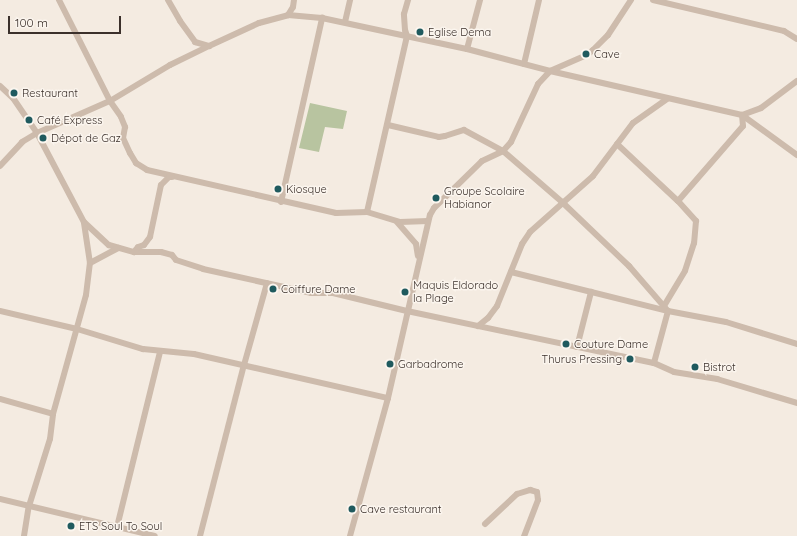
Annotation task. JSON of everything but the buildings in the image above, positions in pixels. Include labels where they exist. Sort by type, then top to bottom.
[{"type":"street","points":[[59,0],[110,101],[121,117],[125,128],[123,138],[136,163],[147,170],[281,202],[336,213],[367,212],[397,222],[409,223],[428,221]]},
{"type":"street","points":[[168,0],[194,42],[209,46]]},
{"type":"street","points":[[288,15],[293,7],[294,0]]},
{"type":"street","points":[[345,22],[350,0]]},
{"type":"street","points":[[367,212],[407,36],[404,14],[408,0]]},
{"type":"street","points":[[467,49],[480,0]]},
{"type":"street","points":[[524,64],[539,0]]},
{"type":"street","points":[[350,536],[388,398],[428,221],[434,208],[482,161],[503,152],[511,142],[538,84],[550,71],[564,63],[587,55],[593,50],[608,35],[631,0]]},
{"type":"street","points":[[652,0],[784,31],[797,39]]},
{"type":"street","points":[[0,166],[22,142],[37,132],[110,101],[170,65],[209,46],[259,23],[288,15],[345,22],[467,49],[550,71],[742,115],[797,155]]},
{"type":"street","points":[[281,202],[322,18]]},
{"type":"street","points":[[742,115],[761,108],[797,81]]},
{"type":"street","points":[[0,86],[13,98],[37,132],[84,222],[104,242],[118,248],[134,252],[161,252],[172,255],[176,260],[197,267],[311,293],[334,293],[407,311],[654,364],[674,372],[717,379],[797,403]]},
{"type":"street","points":[[478,326],[488,318],[497,306],[530,232],[593,176],[634,123],[667,99]]},
{"type":"street","points":[[678,201],[743,126],[742,115]]},
{"type":"street","points":[[388,124],[439,137],[464,130],[503,152],[562,202],[609,246],[666,308]]},
{"type":"street","points":[[617,144],[678,201],[696,221],[696,234],[684,271],[666,308],[654,364]]},
{"type":"street","points":[[134,252],[138,247],[144,245],[150,237],[161,185],[169,177],[176,177]]},
{"type":"street","points":[[24,536],[29,506],[50,439],[53,414],[86,295],[90,263],[84,222]]},
{"type":"street","points":[[397,222],[416,244],[419,259]]},
{"type":"street","points":[[90,263],[118,248]]},
{"type":"street","points":[[511,272],[591,292],[726,322],[797,344]]},
{"type":"street","points":[[200,536],[244,365],[268,283]]},
{"type":"street","points":[[577,347],[591,292]]},
{"type":"street","points":[[0,311],[77,329],[129,346],[160,352],[194,354],[388,398]]},
{"type":"street","points":[[117,527],[160,352]]},
{"type":"street","points":[[0,399],[53,414]]},
{"type":"street","points":[[485,524],[517,494],[530,490],[537,492],[538,500],[524,536]]},
{"type":"street","points":[[0,499],[155,536]]},
{"type":"green space","points":[[310,103],[347,111],[343,129],[325,127],[319,152],[299,148]]},
{"type":"place","name":"Eglise Dema","points":[[420,32]]},
{"type":"place","name":"Cave","points":[[586,54]]},
{"type":"place","name":"Restaurant","points":[[14,93]]},
{"type":"place","name":"Café Express","points":[[29,120]]},
{"type":"place","name":"Dépot de Gaz","points":[[43,138]]},
{"type":"place","name":"Kiosque","points":[[278,189]]},
{"type":"place","name":"Groupe Scolaire Habianor","points":[[436,198]]},
{"type":"place","name":"Coiffure Dame","points":[[273,289]]},
{"type":"place","name":"Maquis Eldorado la Plage","points":[[405,292]]},
{"type":"place","name":"Couture Dame","points":[[566,344]]},
{"type":"place","name":"Thurus Pressing","points":[[630,359]]},
{"type":"place","name":"Garbadrome","points":[[390,364]]},
{"type":"place","name":"Bistrot","points":[[695,367]]},
{"type":"place","name":"Cave restaurant","points":[[352,509]]},
{"type":"place","name":"ETS Soul To Soul","points":[[71,526]]}]
